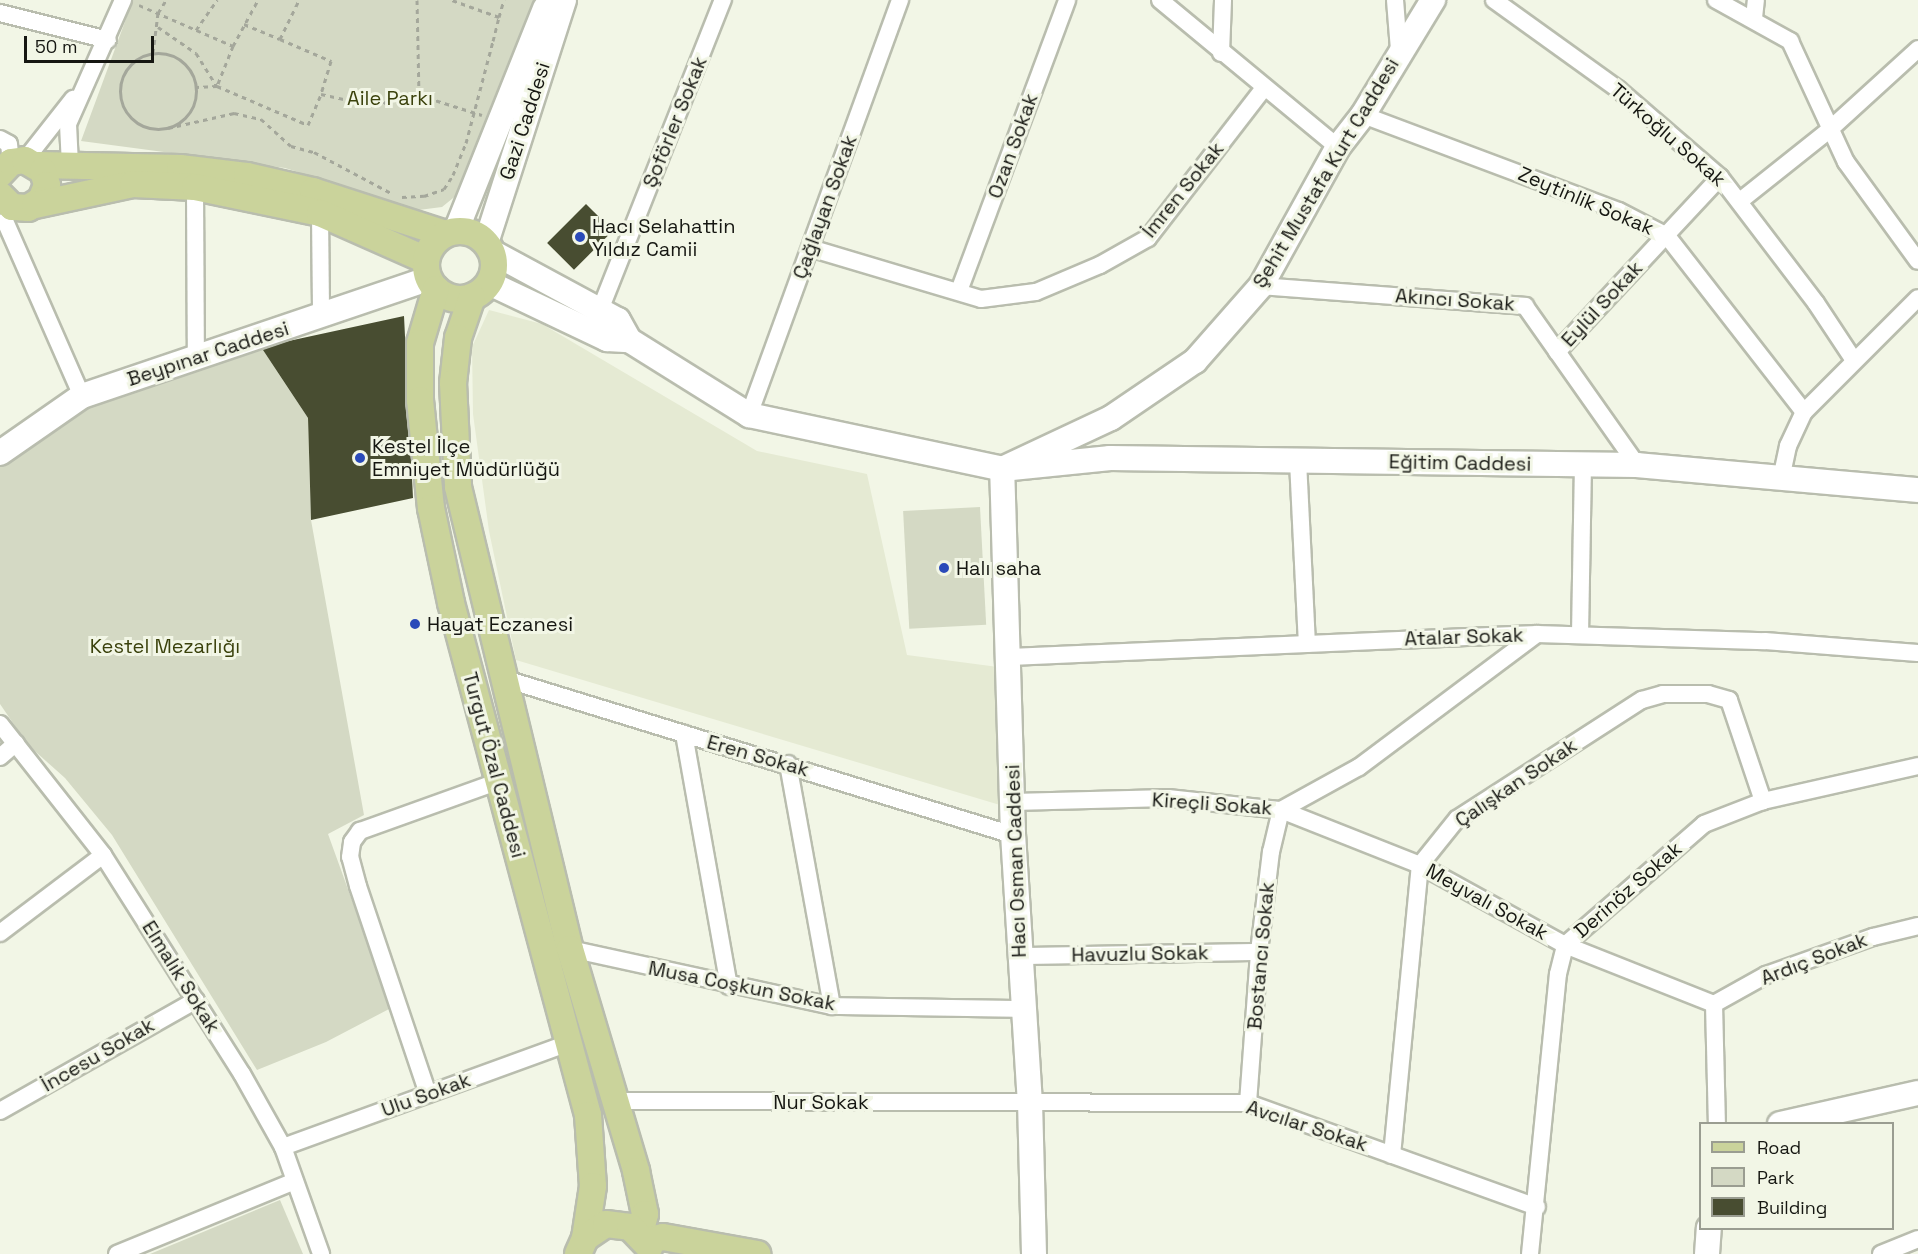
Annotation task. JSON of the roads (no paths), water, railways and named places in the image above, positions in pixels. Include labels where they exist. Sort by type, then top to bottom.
[{"type":"main road","name":"Gazi Caddesi","points":[[451,233],[501,119],[548,0]]},
{"type":"main road","name":"Gazi Caddesi","points":[[489,248],[564,0]]},
{"type":"main road","name":"Şehit Mustafa Kurt Caddesi","points":[[1002,469],[1111,418],[1195,361],[1262,286],[1338,147],[1363,115],[1399,50],[1433,0]]},
{"type":"main road","points":[[18,165],[180,168],[247,176],[313,191],[451,233],[478,236],[489,248],[618,320],[629,340]]},
{"type":"main road","points":[[3,223],[32,207],[47,186],[18,165]]},
{"type":"main road","points":[[0,195],[12,207],[32,207],[133,184],[195,187],[320,213],[430,276],[451,298],[481,290],[607,339],[629,340],[750,415],[1002,469]]},
{"type":"main road","points":[[430,276],[436,240],[451,233]]},
{"type":"main road","points":[[481,290],[493,273],[489,248]]},
{"type":"main road","name":"Beypınar Caddesi","points":[[0,453],[82,396],[321,317],[430,276]]},
{"type":"main road","name":"Turgut Özal Caddesi","points":[[430,276],[420,343],[420,400],[431,508],[451,603],[588,1115],[593,1186],[578,1248]]},
{"type":"main road","name":"Turgut Özal Caddesi","points":[[481,290],[458,338],[453,444],[460,498],[570,950],[612,1101],[636,1171],[645,1214],[646,1243]]},
{"type":"main road","name":"Eğitim Caddesi","points":[[1002,469],[1110,458],[1637,465],[1918,490]]},
{"type":"main road","name":"Hacı Osman Caddesi","points":[[1002,469],[1010,657],[1013,835],[1030,1104],[1034,1254]]},
{"type":"main road","points":[[1789,1122],[1918,1093]]},
{"type":"main road","points":[[578,1248],[594,1229],[618,1224],[646,1243],[663,1237],[757,1254]]},
{"type":"main road","points":[[1707,1254],[1709,1230]]},
{"type":"street","name":"Şoförler Sokak","points":[[600,310],[723,0]]},
{"type":"street","name":"Çağlayan Sokak","points":[[750,415],[900,0]]},
{"type":"street","name":"Ozan Sokak","points":[[959,291],[1067,0]]},
{"type":"street","points":[[1160,0],[1221,53],[1338,147]]},
{"type":"street","points":[[1221,53],[1223,0]]},
{"type":"street","points":[[1395,0],[1399,50]]},
{"type":"street","name":"Türkoğlu Sokak","points":[[1494,0],[1618,89],[1720,177],[1740,201],[1853,359]]},
{"type":"street","points":[[1716,0],[1754,18],[1790,41],[1828,131],[1846,162],[1918,261]]},
{"type":"street","points":[[1754,18],[1756,0]]},
{"type":"street","points":[[70,165],[68,124],[108,40],[130,2]]},
{"type":"street","points":[[0,13],[108,40]]},
{"type":"street","points":[[1740,201],[1828,131],[1918,49]]},
{"type":"street","points":[[0,139],[9,144],[18,165],[86,86]]},
{"type":"street","name":"İmren Sokak","points":[[810,248],[981,299],[1036,292],[1100,265],[1148,238],[1264,88]]},
{"type":"street","name":"Zeytinlik Sokak","points":[[1363,115],[1619,211],[1667,236],[1804,412]]},
{"type":"street","name":"Eylül Sokak","points":[[1557,352],[1720,177]]},
{"type":"street","points":[[195,187],[196,357]]},
{"type":"street","points":[[320,213],[321,317]]},
{"type":"street","points":[[3,223],[82,396]]},
{"type":"street","name":"Akıncı Sokak","points":[[1262,286],[1525,306],[1637,465]]},
{"type":"street","points":[[1781,479],[1788,446],[1804,412],[1853,359],[1918,298]]},
{"type":"street","points":[[1298,460],[1307,644]]},
{"type":"street","points":[[1580,635],[1583,465]]},
{"type":"street","name":"Atalar Sokak","points":[[1010,657],[1537,634],[1766,641],[1918,653]]},
{"type":"street","name":"Kireçli Sokak","points":[[1013,802],[1168,798],[1281,810],[1359,767],[1537,634]]},
{"type":"street","name":"Eren Sokak","points":[[502,678],[1013,835]]},
{"type":"street","name":"Çalışkan Sokak","points":[[1420,865],[1457,819],[1642,700],[1663,694],[1708,694],[1729,699],[1763,801]]},
{"type":"street","name":"Elmalık Sokak","points":[[0,724],[103,855],[196,1000],[283,1147],[321,1254]]},
{"type":"street","points":[[684,734],[729,986]]},
{"type":"street","points":[[0,756],[16,742]]},
{"type":"street","points":[[788,764],[832,1006]]},
{"type":"street","name":"Derinöz Sokak","points":[[1530,1254],[1537,1208],[1558,974],[1565,945],[1704,824],[1763,801],[1918,766]]},
{"type":"street","points":[[428,1094],[355,876],[350,857],[352,842],[360,831],[500,781]]},
{"type":"street","name":"Meyvalı Sokak","points":[[1281,810],[1420,865],[1565,945],[1714,1004]]},
{"type":"street","name":"Bostancı Sokak","points":[[1248,1104],[1259,952],[1271,852],[1281,810]]},
{"type":"street","points":[[0,933],[103,855]]},
{"type":"street","points":[[1392,1155],[1420,865]]},
{"type":"street","name":"Ardıç Sokak","points":[[1714,1004],[1766,975],[1873,937],[1918,926]]},
{"type":"street","name":"Musa Coşkun Sokak","points":[[570,950],[729,986],[832,1006],[1023,1009]]},
{"type":"street","name":"Havuzlu Sokak","points":[[1020,956],[1259,952]]},
{"type":"street","name":"İncesu Sokak","points":[[0,1111],[196,1000]]},
{"type":"street","points":[[1714,1004],[1717,1122]]},
{"type":"street","name":"Ulu Sokak","points":[[283,1147],[570,1043]]},
{"type":"street","name":"Nur Sokak","points":[[612,1101],[1030,1104]]},
{"type":"street","name":"Avcılar Sokak","points":[[1030,1104],[1248,1104],[1537,1208]]},
{"type":"street","points":[[117,1254],[295,1181]]},
{"type":"street","points":[[1881,1254],[1918,1239]]},
{"type":"place","name":"Hacı Selahattin Yıldız Camii","points":[[580,237]]},
{"type":"place","name":"Kestel İlçe Emniyet Müdürlüğü","points":[[360,458]]},
{"type":"place","name":"Halı saha","points":[[944,568]]},
{"type":"place","name":"Hayat Eczanesi","points":[[415,624]]},
{"type":"park label","name":"Aile Parkı","points":[[390,98]]},
{"type":"park label","name":"Kestel Mezarlığı","points":[[165,646]]}]
